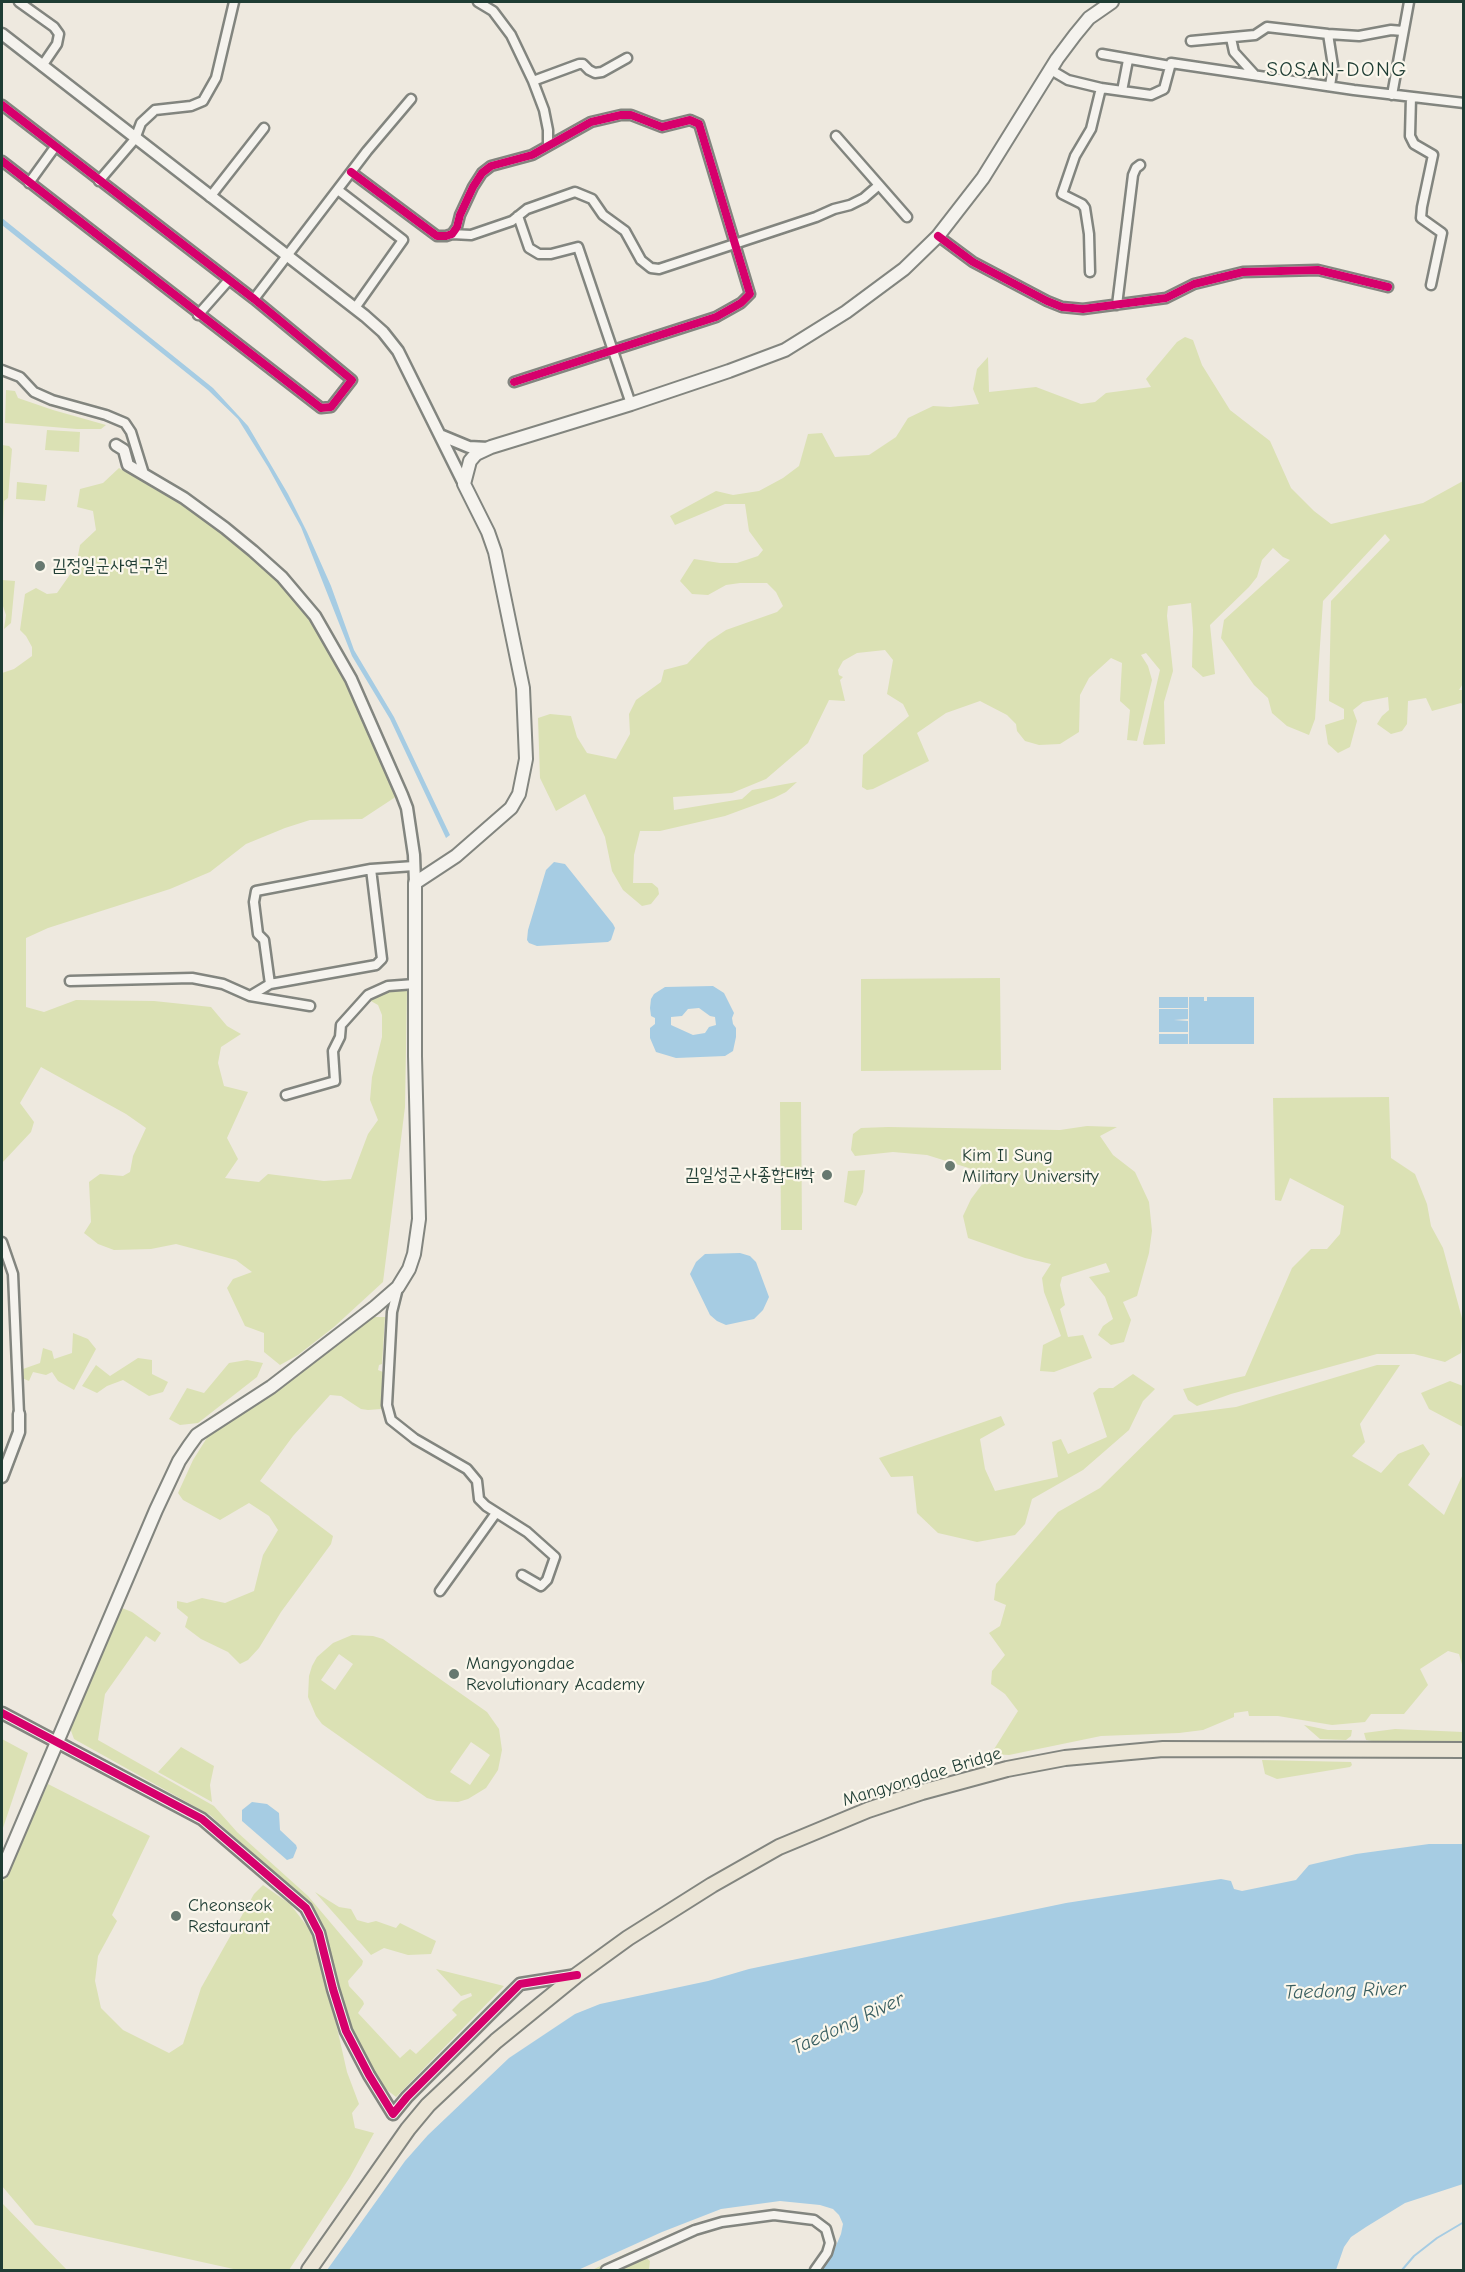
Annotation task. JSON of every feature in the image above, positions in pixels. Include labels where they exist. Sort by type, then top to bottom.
[{"type":"highway","name":"Mangyongdae Bridge","points":[[309,2271],[401,2138],[428,2105],[496,2041],[577,1975],[628,1938],[703,1890],[779,1847],[868,1810],[922,1792],[1007,1769],[1065,1758],[1163,1749],[1464,1750]]},
{"type":"main road","points":[[2,1871],[156,1510],[179,1461],[189,1446],[197,1435],[271,1387],[398,1287],[409,1269],[414,1254],[419,1219],[415,883],[456,856],[511,808],[521,788],[526,759],[523,688],[495,552],[488,532],[464,484],[470,461],[476,454],[491,447],[631,405],[729,372],[785,350],[823,328],[896,275],[938,236],[983,178],[1051,70],[1098,2]]},
{"type":"main road","points":[[1089,18],[1112,2]]},
{"type":"street","points":[[19,2],[54,27],[59,34],[57,44],[42,66]]},
{"type":"street","points":[[99,181],[135,139],[141,123],[155,110],[191,106],[203,101],[216,78],[234,2]]},
{"type":"street","points":[[478,2],[493,11],[511,35],[544,110],[548,146]]},
{"type":"street","points":[[1392,95],[1409,2]]},
{"type":"street","points":[[1191,41],[1255,35],[1267,27],[1359,36],[1391,30],[1403,31]]},
{"type":"street","points":[[2,34],[383,332],[398,351],[464,484]]},
{"type":"street","points":[[1328,34],[1333,66],[1330,86]]},
{"type":"street","points":[[1231,38],[1234,52],[1255,75]]},
{"type":"street","points":[[1102,54],[1170,66]]},
{"type":"street","points":[[533,81],[583,63],[595,73],[602,72],[627,58]]},
{"type":"street","points":[[1122,91],[1128,60]]},
{"type":"street","points":[[1051,70],[1068,80],[1101,88],[1151,95],[1164,89],[1171,63],[1392,95],[1464,103]]},
{"type":"street","points":[[1090,272],[1090,243],[1085,208],[1082,204],[1062,194],[1075,156],[1091,129],[1101,88]]},
{"type":"street","points":[[1412,97],[1410,136],[1414,144],[1433,156],[1421,218],[1442,234],[1431,285]]},
{"type":"street","points":[[254,299],[351,172],[411,99]]},
{"type":"street","points":[[2,105],[254,299],[352,380],[331,407],[321,408],[2,161]]},
{"type":"street","points":[[452,234],[473,187],[482,173],[491,166],[532,155],[591,122],[621,115],[631,115],[662,127],[690,120],[699,124],[750,294],[741,303],[716,317],[514,382]]},
{"type":"street","points":[[210,197],[264,128]]},
{"type":"street","points":[[836,136],[907,217]]},
{"type":"street","points":[[29,183],[55,147]]},
{"type":"street","points":[[1117,305],[1133,175],[1140,165]]},
{"type":"street","points":[[351,172],[437,236],[446,237],[452,234],[471,235],[512,221],[528,209],[575,192],[592,199],[603,215],[625,231],[641,260],[651,268],[659,269],[816,217],[834,208],[850,206],[879,185]]},
{"type":"street","points":[[338,189],[403,240],[355,308]]},
{"type":"street","points":[[518,216],[529,248],[539,254],[551,254],[578,247],[631,405]]},
{"type":"street","points":[[938,236],[973,262],[1062,307],[1083,309],[1166,298],[1194,284],[1243,272],[1318,270],[1388,287]]},
{"type":"street","points":[[198,315],[228,281]]},
{"type":"street","points":[[2,370],[20,377],[34,392],[52,400],[106,415],[125,423],[144,474]]},
{"type":"street","points":[[440,435],[469,447],[491,447]]},
{"type":"street","points":[[116,445],[124,450],[128,465],[184,498],[246,545],[282,578],[315,616],[351,679],[407,808],[415,883]]},
{"type":"street","points":[[270,984],[264,939],[258,934],[254,902],[256,891],[371,870],[414,866]]},
{"type":"street","points":[[250,996],[270,984],[376,965],[381,959],[371,870]]},
{"type":"street","points":[[70,981],[192,978],[223,984],[250,996],[310,1006]]},
{"type":"street","points":[[286,1095],[335,1081],[333,1051],[340,1037],[341,1025],[368,995],[388,986],[415,984]]},
{"type":"street","points":[[2,1242],[13,1274],[19,1414],[19,1432],[2,1477]]},
{"type":"street","points":[[398,1287],[392,1312],[387,1405],[391,1420],[415,1439],[467,1469],[477,1481],[479,1499],[496,1513],[527,1532],[555,1557],[548,1580],[542,1586],[522,1575]]},
{"type":"street","points":[[440,1591],[496,1513]]},
{"type":"street","points":[[2,1713],[202,1819],[306,1908],[319,1933],[346,2031],[393,2114],[407,2097],[520,1984],[577,1975]]},
{"type":"street","points":[[606,2271],[694,2230],[722,2222],[774,2215],[814,2220],[826,2229],[830,2243],[816,2271]]},
{"type":"green space","points":[[1185,337],[1193,340],[1202,365],[1230,410],[1270,441],[1291,488],[1331,524],[1423,503],[1463,481],[1464,682],[1459,690],[1463,690],[1463,705],[1461,703],[1432,711],[1426,698],[1408,701],[1407,724],[1402,731],[1391,734],[1377,724],[1389,710],[1388,697],[1363,702],[1353,710],[1357,721],[1350,747],[1338,753],[1328,744],[1325,725],[1344,719],[1344,709],[1329,701],[1331,601],[1390,540],[1385,534],[1323,601],[1315,719],[1309,735],[1287,726],[1272,713],[1268,698],[1254,685],[1221,638],[1224,620],[1290,560],[1273,548],[1262,560],[1257,577],[1249,587],[1210,625],[1215,674],[1203,677],[1192,667],[1191,603],[1168,606],[1173,671],[1164,702],[1165,744],[1144,745],[1143,743],[1160,670],[1146,653],[1141,655],[1148,666],[1152,680],[1137,741],[1127,740],[1130,710],[1120,701],[1122,663],[1111,658],[1089,678],[1080,695],[1079,732],[1060,744],[1039,745],[1025,741],[1017,731],[1016,724],[1007,715],[980,701],[946,713],[917,733],[929,761],[867,790],[862,787],[863,755],[909,716],[903,704],[887,694],[893,660],[885,650],[857,653],[843,661],[838,670],[839,675],[843,677],[840,680],[845,701],[829,700],[808,743],[766,779],[732,793],[673,797],[674,810],[742,799],[752,790],[797,782],[786,792],[774,798],[725,816],[660,831],[640,831],[634,855],[633,883],[652,883],[658,888],[659,894],[651,904],[642,906],[623,890],[612,871],[605,837],[585,794],[556,811],[540,778],[538,718],[550,714],[571,716],[577,737],[587,753],[616,759],[630,734],[629,714],[636,700],[661,682],[664,670],[687,664],[708,642],[726,630],[777,612],[783,606],[776,592],[767,583],[726,585],[708,595],[692,594],[680,581],[694,559],[737,563],[758,556],[763,550],[749,531],[745,504],[725,504],[675,525],[670,516],[716,491],[733,495],[759,491],[783,478],[799,466],[808,434],[822,433],[835,457],[869,455],[896,437],[908,418],[933,406],[979,404],[973,389],[977,369],[988,357],[989,392],[1036,387],[1081,404],[1095,402],[1106,393],[1151,387],[1146,379],[1177,342]]},
{"type":"green space","points":[[6,390],[15,391],[18,398],[106,425],[101,429],[77,429],[5,423]]},
{"type":"green space","points":[[47,430],[80,432],[79,452],[45,450]]},
{"type":"green space","points":[[2,445],[12,449],[8,498],[4,501],[3,523]]},
{"type":"green space","points":[[119,468],[214,524],[278,580],[316,625],[356,698],[397,796],[362,819],[310,820],[285,828],[246,844],[210,872],[170,889],[48,928],[26,938],[26,1007],[44,1012],[76,1000],[154,1001],[211,1007],[227,1026],[241,1034],[221,1047],[218,1063],[224,1086],[248,1092],[227,1138],[238,1159],[225,1178],[259,1182],[268,1174],[324,1181],[351,1179],[368,1134],[378,1120],[370,1100],[372,1077],[382,1037],[382,1015],[378,1005],[369,1000],[385,991],[407,990],[405,1107],[383,1282],[334,1327],[298,1355],[280,1365],[264,1352],[264,1333],[245,1326],[227,1288],[233,1279],[252,1272],[236,1260],[176,1244],[151,1249],[114,1250],[98,1244],[84,1233],[91,1222],[89,1182],[100,1174],[123,1176],[130,1172],[133,1156],[146,1128],[126,1114],[41,1067],[20,1103],[34,1122],[31,1132],[2,1163],[2,673],[14,669],[32,656],[32,647],[20,630],[25,594],[36,588],[47,594],[57,593],[76,566],[80,545],[96,530],[93,511],[77,507],[80,489],[103,483]]},
{"type":"green space","points":[[17,482],[47,485],[45,501],[16,499]]},
{"type":"green space","points":[[2,580],[15,581],[11,623],[4,629],[6,615],[2,603]]},
{"type":"green space","points":[[1000,978],[1001,1070],[861,1071],[861,979]]},
{"type":"green space","points":[[1389,1097],[1391,1158],[1415,1174],[1427,1204],[1431,1226],[1443,1248],[1463,1322],[1461,1353],[1445,1362],[1414,1354],[1377,1354],[1231,1394],[1197,1406],[1188,1400],[1183,1389],[1245,1376],[1292,1268],[1311,1249],[1327,1249],[1340,1234],[1344,1206],[1290,1178],[1281,1201],[1275,1200],[1273,1098]]},
{"type":"green space","points":[[780,1102],[801,1102],[802,1230],[781,1230]]},
{"type":"green space","points":[[1087,1126],[1117,1127],[1100,1136],[1113,1155],[1135,1172],[1149,1202],[1152,1231],[1149,1253],[1137,1296],[1123,1302],[1131,1320],[1124,1342],[1111,1345],[1098,1335],[1103,1326],[1113,1319],[1105,1297],[1089,1277],[1110,1272],[1106,1263],[1062,1277],[1060,1285],[1065,1305],[1060,1309],[1068,1337],[1083,1335],[1092,1358],[1054,1372],[1040,1371],[1043,1345],[1061,1336],[1044,1292],[1042,1278],[1051,1264],[1025,1258],[968,1238],[963,1216],[971,1199],[983,1183],[975,1170],[927,1155],[893,1152],[855,1156],[851,1150],[853,1134],[861,1128],[888,1127],[1060,1130]]},
{"type":"green space","points":[[865,1170],[863,1192],[856,1206],[844,1202],[848,1171]]},
{"type":"green space","points":[[373,1317],[385,1317],[382,1364],[379,1365],[378,1370],[383,1372],[385,1401],[381,1409],[361,1409],[341,1396],[330,1395],[293,1436],[260,1481],[333,1536],[331,1544],[281,1612],[259,1648],[248,1660],[240,1664],[228,1652],[201,1639],[185,1627],[188,1617],[177,1608],[177,1601],[187,1603],[202,1598],[225,1603],[254,1591],[263,1555],[278,1530],[269,1516],[249,1503],[220,1520],[183,1500],[178,1493],[193,1460],[210,1433]]},
{"type":"green space","points":[[73,1333],[88,1339],[96,1349],[74,1390],[58,1381],[52,1372],[46,1375],[33,1372],[29,1381],[22,1378],[23,1369],[40,1363],[43,1348],[52,1351],[54,1359],[72,1353]]},
{"type":"green space","points":[[138,1358],[152,1360],[152,1374],[168,1382],[163,1392],[149,1396],[123,1380],[97,1393],[82,1386],[96,1365],[110,1376]]},
{"type":"green space","points":[[247,1360],[263,1363],[257,1377],[198,1423],[180,1425],[169,1419],[187,1388],[204,1393],[229,1363]]},
{"type":"green space","points":[[1377,1365],[1400,1365],[1360,1424],[1365,1442],[1352,1456],[1381,1473],[1398,1454],[1423,1444],[1430,1454],[1408,1485],[1444,1515],[1463,1474],[1463,1668],[1459,1654],[1448,1651],[1420,1669],[1428,1685],[1404,1714],[1371,1714],[1365,1722],[1332,1725],[1278,1716],[1249,1716],[1248,1711],[1234,1713],[1234,1717],[1203,1730],[1101,1736],[1009,1755],[991,1754],[1018,1711],[1005,1694],[991,1684],[992,1671],[1005,1655],[989,1633],[1000,1626],[1006,1605],[994,1600],[996,1584],[1058,1512],[1100,1488],[1174,1415],[1236,1407]]},
{"type":"green space","points":[[1133,1374],[1155,1389],[1143,1401],[1129,1430],[1083,1470],[1032,1499],[1025,1524],[1015,1535],[977,1542],[938,1533],[917,1513],[913,1476],[891,1477],[879,1458],[1001,1416],[1005,1425],[980,1439],[985,1469],[995,1491],[1058,1477],[1052,1442],[1061,1439],[1068,1454],[1107,1437],[1093,1393],[1099,1388],[1113,1388]]},
{"type":"green space","points":[[1450,1381],[1463,1386],[1463,1427],[1429,1409],[1421,1393]]},
{"type":"green space","points":[[122,1608],[132,1612],[161,1633],[155,1642],[146,1636],[105,1694],[98,1740],[214,1806],[237,1832],[308,1896],[363,1961],[348,1981],[349,1986],[364,2004],[358,2013],[400,2058],[410,2049],[416,2054],[457,2015],[452,2010],[461,2001],[472,1996],[471,1993],[461,1996],[436,1969],[504,1986],[396,2097],[382,2086],[348,2027],[323,1932],[318,1918],[306,1901],[210,1815],[74,1739],[70,1728],[71,1723]]},
{"type":"green space","points":[[352,1635],[383,1639],[487,1712],[499,1729],[502,1750],[498,1770],[486,1788],[458,1802],[427,1798],[322,1724],[308,1697],[309,1676],[317,1657],[333,1643]],"holes":[[[339,1654],[353,1664],[335,1690],[321,1680]],[[471,1742],[490,1755],[470,1785],[450,1772]]]},
{"type":"green space","points":[[1304,1725],[1328,1730],[1352,1730],[1351,1736],[1346,1740],[1320,1739]]},
{"type":"green space","points":[[1395,1729],[1463,1732],[1463,1742],[1372,1741],[1366,1740],[1364,1733]]},
{"type":"green space","points":[[2,1739],[28,1753],[2,1831]]},
{"type":"green space","points":[[181,1747],[214,1766],[210,1785],[212,1802],[158,1772]]},
{"type":"green space","points":[[1262,1760],[1351,1762],[1352,1765],[1277,1779],[1265,1774]]},
{"type":"green space","points":[[48,1784],[150,1836],[112,1915],[117,1921],[98,1956],[95,1981],[101,2008],[123,2030],[169,2053],[183,2044],[201,1988],[254,1894],[263,1885],[290,1904],[317,1939],[347,2072],[359,2104],[352,2113],[355,2128],[374,2133],[350,2177],[289,2270],[238,2270],[35,2225],[2,2186],[2,1884]]},
{"type":"green space","points":[[315,1892],[339,1907],[351,1909],[357,1920],[368,1923],[376,1921],[396,1928],[400,1923],[436,1941],[431,1954],[408,1955],[384,1948],[371,1955]]},
{"type":"green space","points":[[2,2203],[67,2270],[2,2270]]},
{"type":"green space","points":[[636,2249],[650,2261],[649,2270],[592,2270]]},
{"type":"water","points":[[2,218],[213,388],[248,426],[288,494],[307,532],[331,586],[354,650],[394,717],[450,835],[446,838],[390,719],[352,656],[301,527],[238,419],[208,390],[2,225]]},
{"type":"water","points":[[554,862],[565,864],[613,924],[615,928],[611,940],[537,946],[529,943],[528,930],[546,870]]},
{"type":"water","points":[[713,986],[724,993],[734,1013],[732,1018],[736,1028],[736,1037],[733,1051],[725,1056],[676,1058],[656,1052],[650,1038],[650,1028],[655,1024],[655,1018],[651,1016],[651,999],[654,994],[665,987]],"holes":[[[699,1008],[715,1017],[716,1025],[709,1027],[705,1033],[693,1035],[671,1025],[671,1017],[682,1016],[688,1009]]]},
{"type":"water","points":[[1159,997],[1188,997],[1188,1008],[1159,1008]]},
{"type":"water","points":[[1189,997],[1204,997],[1204,1001],[1207,1001],[1207,997],[1254,997],[1254,1044],[1189,1044]]},
{"type":"water","points":[[1159,1009],[1188,1009],[1188,1019],[1174,1020],[1188,1021],[1188,1032],[1159,1032]]},
{"type":"water","points":[[1159,1034],[1188,1034],[1188,1044],[1159,1044]]},
{"type":"water","points":[[740,1253],[750,1256],[756,1262],[769,1297],[763,1310],[754,1319],[726,1325],[710,1315],[690,1274],[696,1262],[705,1254]]},
{"type":"water","points":[[252,1802],[267,1804],[279,1813],[280,1830],[297,1848],[293,1858],[287,1860],[242,1821],[242,1810]]},
{"type":"water","name":"Taedong River","points":[[1429,1844],[1463,1844],[1463,2184],[1405,2203],[1351,2237],[1344,2247],[1336,2270],[820,2270],[835,2248],[841,2234],[843,2224],[839,2215],[833,2209],[820,2205],[780,2201],[721,2209],[662,2232],[578,2270],[327,2270],[405,2161],[428,2135],[509,2058],[575,2014],[600,2004],[708,1981],[749,1969],[1066,1903],[1221,1879],[1231,1881],[1234,1889],[1242,1891],[1296,1880],[1309,1865],[1356,1854]]},
{"type":"waterway","points":[[1402,2270],[1414,2256],[1437,2238],[1464,2222]]},
{"type":"cycle path","points":[[2,105],[254,299],[352,380],[331,407],[321,408],[2,161]]},
{"type":"cycle path","points":[[351,172],[437,236],[446,236],[452,234],[457,227],[473,187],[482,173],[491,166],[532,155],[591,122],[621,115],[631,115],[662,127],[690,120],[699,124],[750,294],[741,303],[716,317],[514,382]]},
{"type":"cycle path","points":[[938,236],[973,262],[1062,307],[1083,309],[1166,298],[1194,284],[1243,272],[1318,270],[1388,287]]},
{"type":"cycle path","points":[[2,1713],[202,1819],[306,1908],[319,1933],[346,2031],[393,2114],[407,2097],[520,1984],[577,1975]]},
{"type":"place","name":"김정일군사연구원","points":[[40,566]]},
{"type":"place","name":"Kim Il Sung Military University","points":[[950,1166]]},
{"type":"place","name":"김일성군사종합대학","points":[[827,1175]]},
{"type":"place","name":"Mangyongdae Revolutionary Academy","points":[[454,1674]]},
{"type":"place","name":"Cheonseok Restaurant","points":[[176,1916]]},
{"type":"district","name":"SOSAN-DONG","points":[[1337,70]]}]
